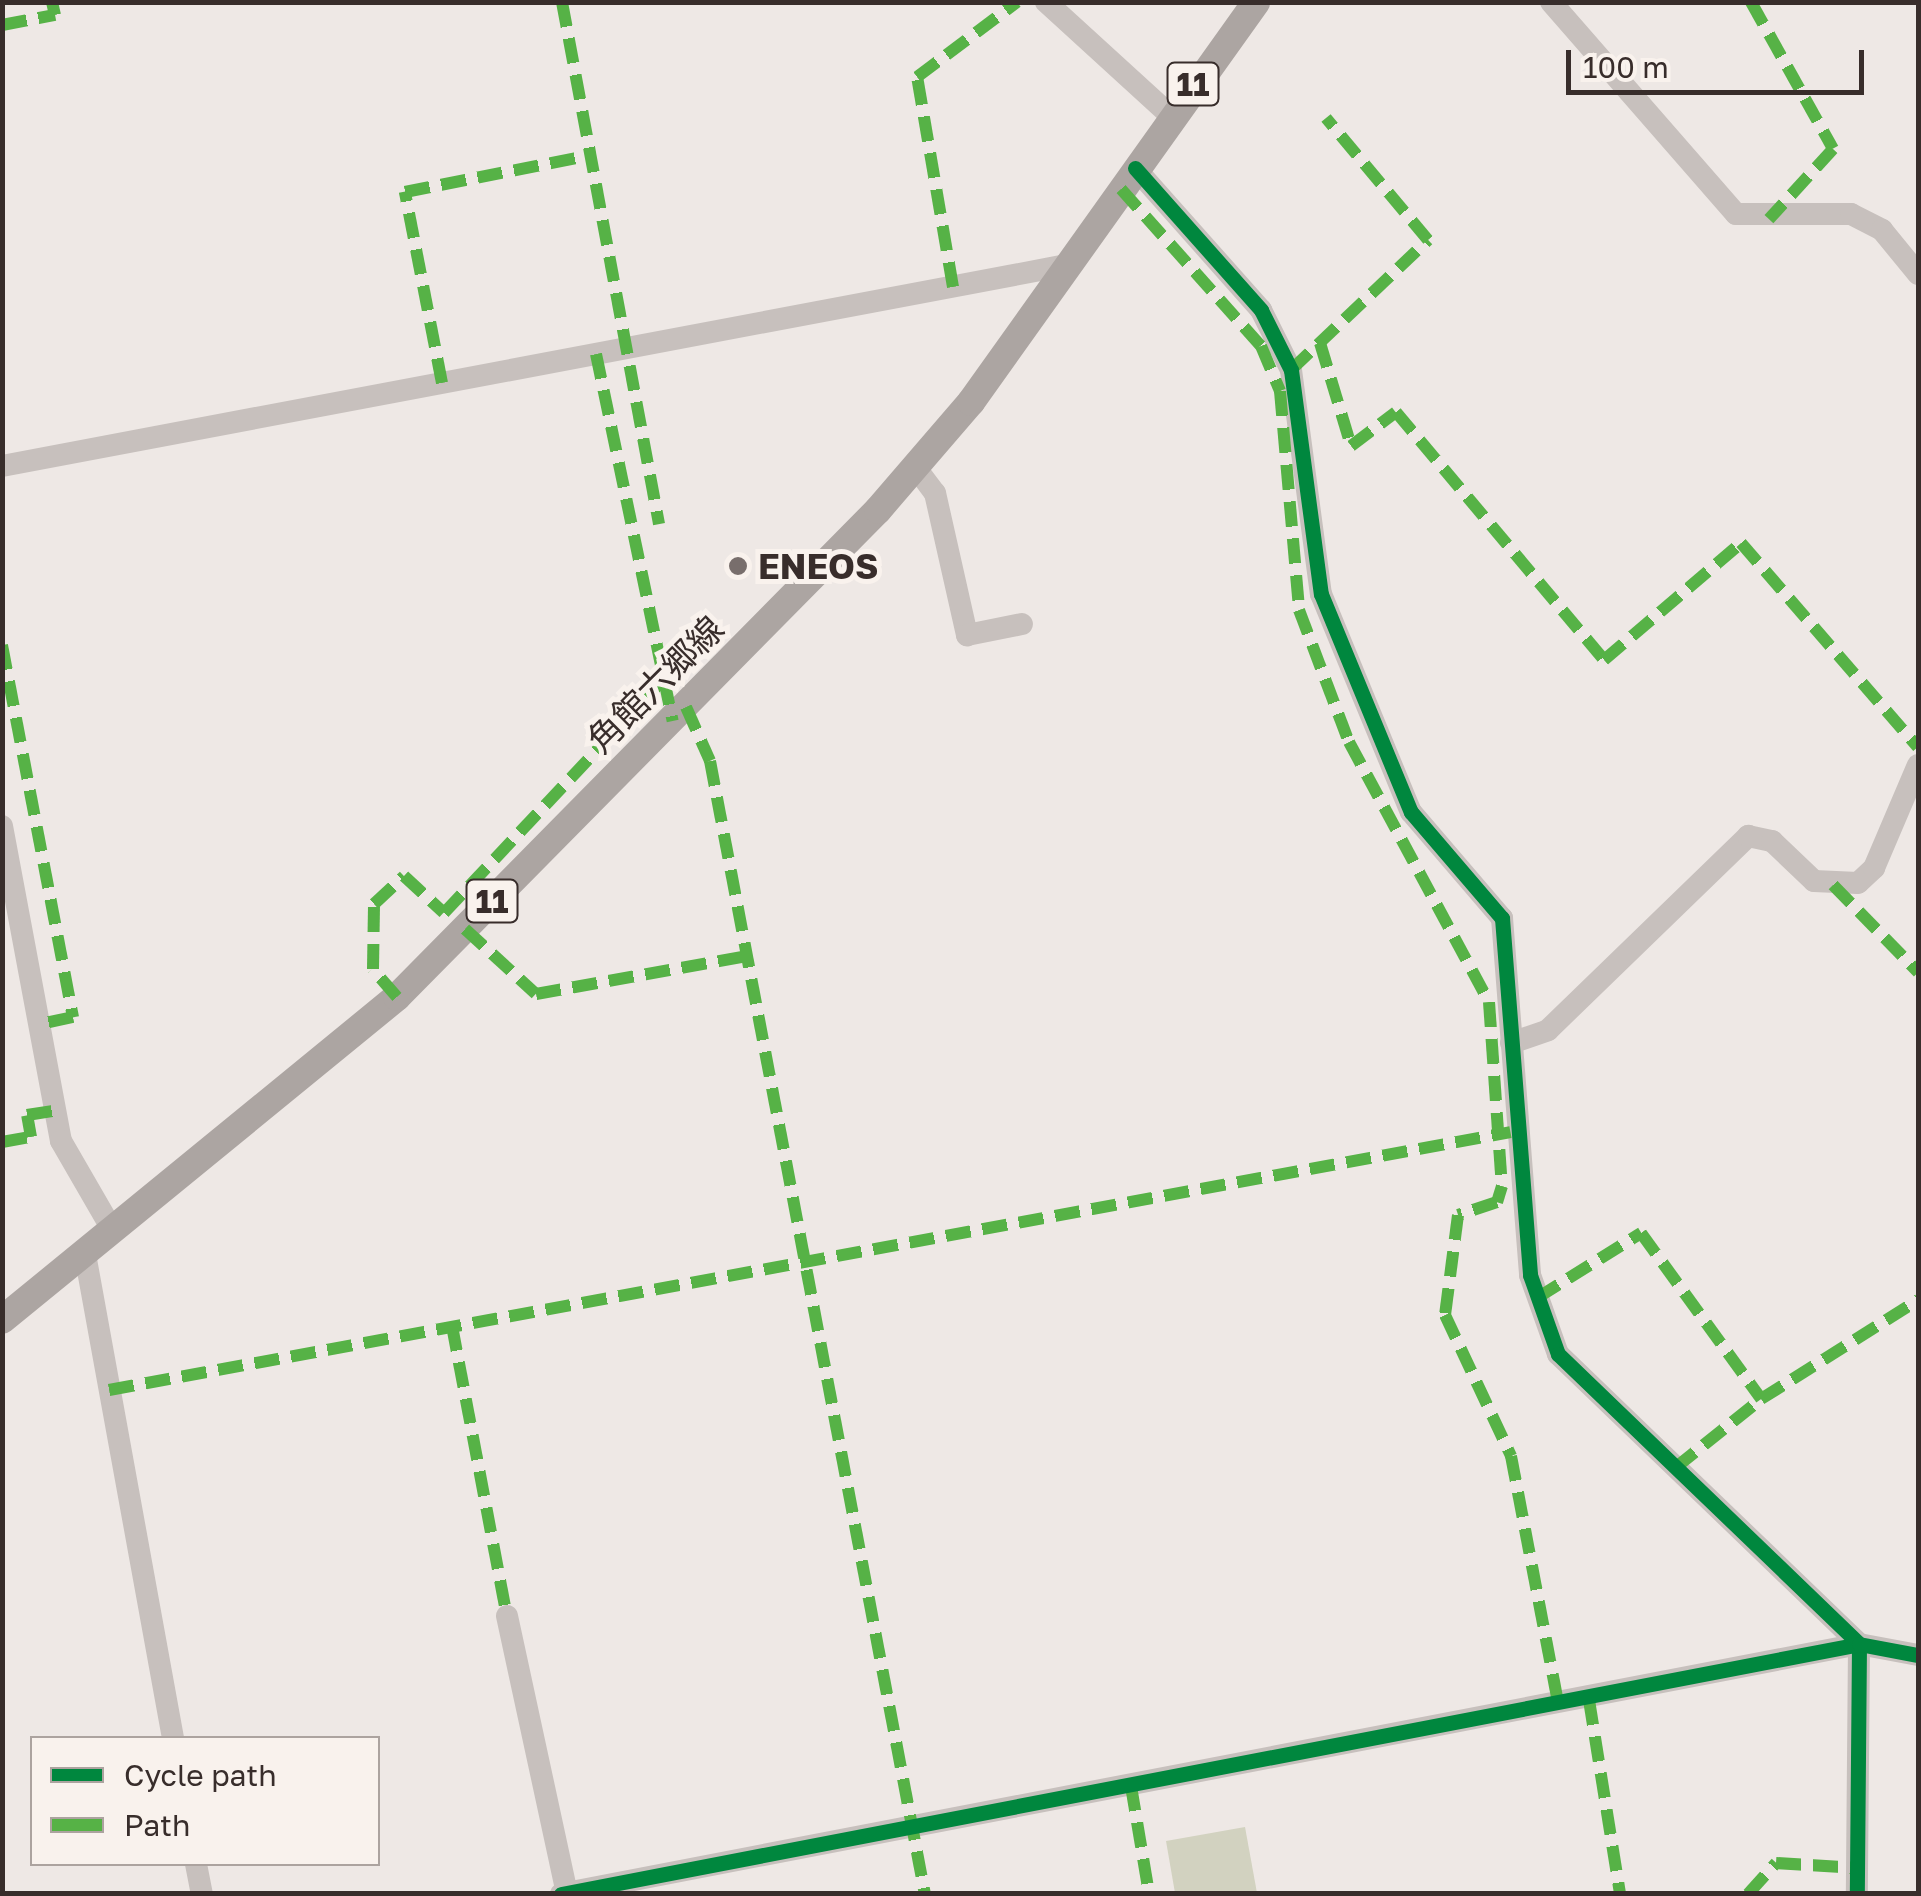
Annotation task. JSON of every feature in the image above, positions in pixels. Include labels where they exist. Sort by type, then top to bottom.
[{"type":"main road","name":"角館六郷線","points":[[2,1320],[397,997],[916,468],[1256,2]]},
{"type":"street","points":[[1046,2],[1171,116]]},
{"type":"street","points":[[1550,2],[1736,214],[1852,214],[1882,230],[1918,274]]},
{"type":"street","points":[[1135,168],[1261,310],[1291,370],[1321,594],[1412,812],[1502,918],[1530,1275],[1558,1354],[1859,1644],[1858,1894]]},
{"type":"street","points":[[2,466],[1067,265]]},
{"type":"street","points":[[916,468],[934,492],[966,635],[1022,624]]},
{"type":"street","points":[[1511,1043],[1548,1030],[1748,836],[1772,841],[1814,881],[1858,882],[1874,868],[1918,765]]},
{"type":"street","points":[[2,826],[60,1141],[113,1231]]},
{"type":"street","points":[[85,1254],[173,1736]]},
{"type":"street","points":[[507,1616],[565,1893],[673,1884],[1859,1644],[1918,1655]]},
{"type":"street","points":[[196,1866],[202,1894]]},
{"type":"green space","points":[[1245,1827],[1257,1893],[1175,1893],[1166,1841]]},
{"type":"marked path","points":[[2,25],[55,15],[52,2]]},
{"type":"marked path","points":[[562,2],[659,524]]},
{"type":"marked path","points":[[953,287],[917,77],[1017,2]]},
{"type":"marked path","points":[[1751,2],[1833,149],[1769,219]]},
{"type":"marked path","points":[[1291,370],[1428,240],[1326,118]]},
{"type":"marked path","points":[[442,383],[405,192],[592,155]]},
{"type":"marked path","points":[[1121,189],[1261,346],[1280,391],[1299,610],[1349,742],[1489,1002],[1502,1186],[1497,1202],[1458,1215],[1445,1315],[1511,1456],[1559,1707]]},
{"type":"marked path","points":[[1320,343],[1351,446],[1396,412],[1604,660],[1741,543],[1918,747]]},
{"type":"marked path","points":[[596,354],[673,721]]},
{"type":"marked path","points":[[2,645],[73,1017],[40,1024]]},
{"type":"marked path","points":[[397,997],[373,969],[374,904],[404,876],[444,913],[664,679]]},
{"type":"marked path","points":[[686,707],[710,761],[925,1894]]},
{"type":"marked path","points":[[1833,885],[1918,972]]},
{"type":"marked path","points":[[465,929],[536,994],[747,956]]},
{"type":"marked path","points":[[2,1142],[31,1137],[27,1115],[57,1110]]},
{"type":"marked path","points":[[109,1390],[1510,1132]]},
{"type":"marked path","points":[[1537,1298],[1641,1233],[1761,1399]]},
{"type":"marked path","points":[[1675,1468],[1761,1399],[1918,1300]]},
{"type":"marked path","points":[[452,1326],[507,1616]]},
{"type":"marked path","points":[[1589,1700],[1620,1894]]},
{"type":"marked path","points":[[1131,1786],[1149,1894]]},
{"type":"marked path","points":[[1748,1894],[1776,1863],[1858,1868]]},
{"type":"cycle path","points":[[1135,168],[1261,310],[1291,370],[1321,594],[1411,812],[1502,918],[1530,1275],[1558,1354],[1859,1644],[1857,1894]]},
{"type":"cycle path","points":[[561,1894],[1859,1644],[1918,1655]]},
{"type":"place","name":"ENEOS","points":[[738,566]]}]
